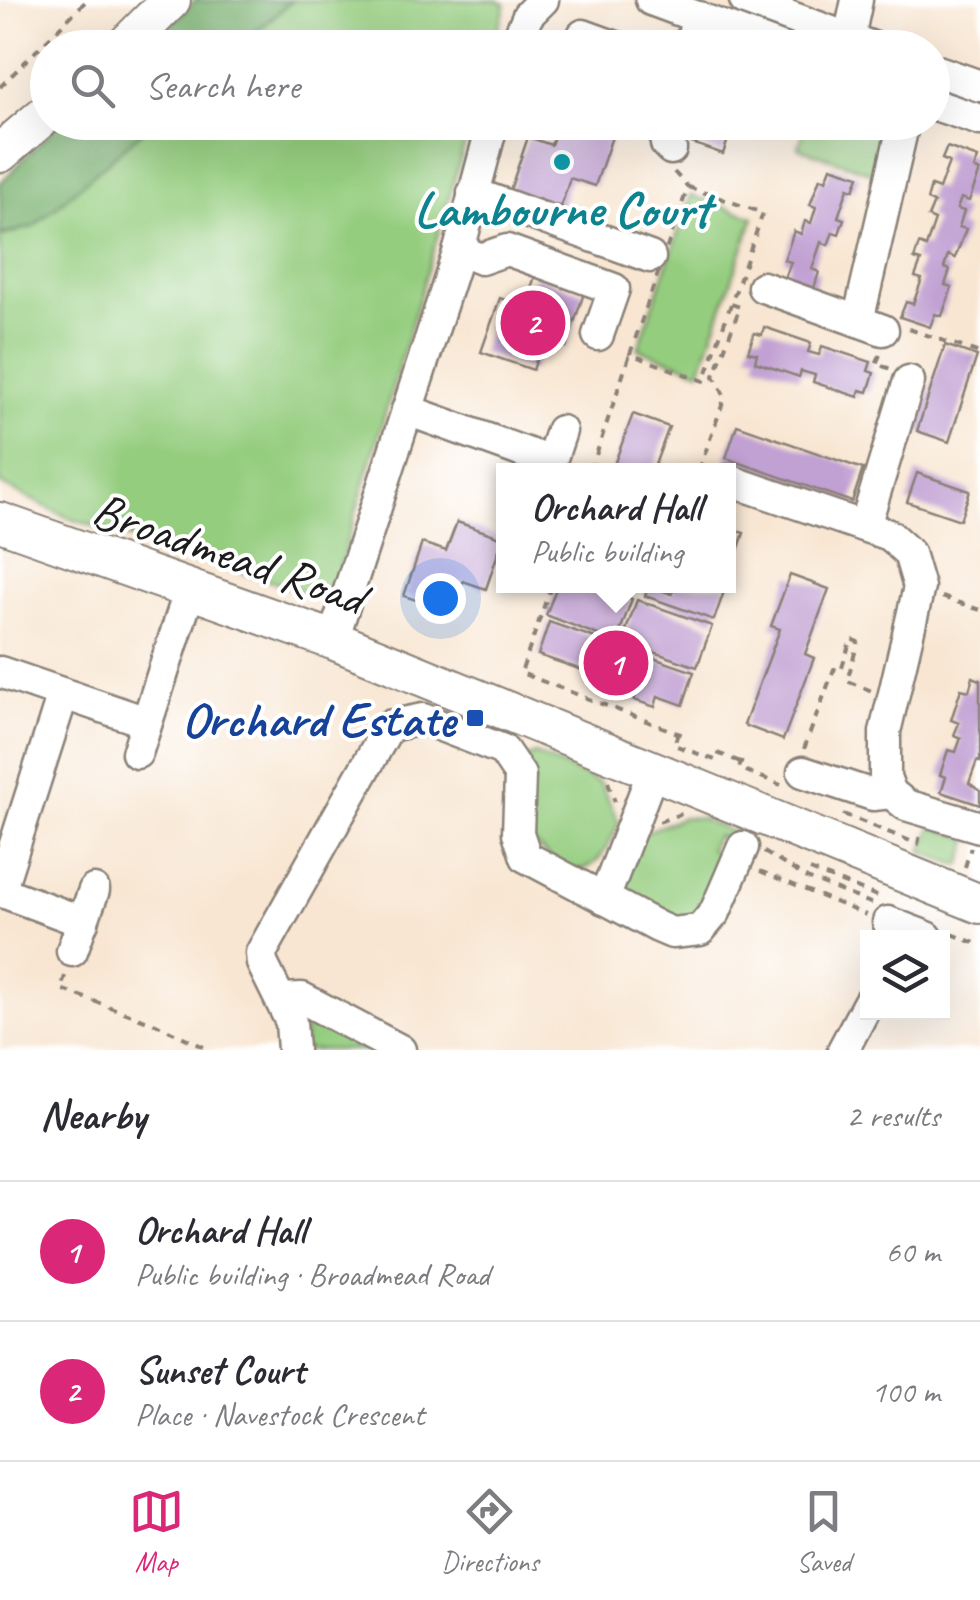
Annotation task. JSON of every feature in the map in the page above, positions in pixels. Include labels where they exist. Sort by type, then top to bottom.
[{"type":"main road","points":[[141,30],[171,0]]},
{"type":"main road","points":[[0,153],[30,127]]},
{"type":"main road","name":"Broadmead Road","points":[[0,522],[333,640],[980,904]]},
{"type":"street","points":[[651,0],[733,30]]},
{"type":"street","points":[[744,0],[826,30]]},
{"type":"street","points":[[857,0],[860,30]]},
{"type":"street","points":[[521,30],[535,2]]},
{"type":"street","points":[[694,30],[699,17]]},
{"type":"street","points":[[950,75],[980,86]]},
{"type":"street","points":[[950,110],[980,120]]},
{"type":"street","points":[[333,640],[459,250],[488,140]]},
{"type":"street","points":[[763,287],[867,321],[901,140]]},
{"type":"street","points":[[472,194],[650,257]]},
{"type":"street","points":[[459,250],[481,258],[506,250],[614,289],[598,335]]},
{"type":"street","points":[[865,526],[908,381]]},
{"type":"street","points":[[408,410],[541,463]]},
{"type":"street","points":[[550,463],[560,431]]},
{"type":"street","points":[[736,483],[888,535],[908,553],[919,589],[885,732],[885,776],[891,793],[906,805],[980,827]]},
{"type":"street","points":[[137,753],[190,590]]},
{"type":"street","points":[[0,672],[146,722]]},
{"type":"street","points":[[62,694],[0,891],[78,936],[94,890]]},
{"type":"street","points":[[293,1050],[292,1022],[262,964],[262,953],[389,726],[422,718],[504,750],[520,775],[522,805],[518,833],[526,857],[672,933],[700,930],[715,912],[744,855]]},
{"type":"street","points":[[803,760],[874,795],[891,793]]},
{"type":"street","points":[[604,899],[653,771]]},
{"type":"street","points":[[282,999],[302,998],[400,1050]]},
{"type":"street","points":[[842,1050],[860,1017]]},
{"type":"path","points":[[57,30],[87,0]]},
{"type":"path","points":[[0,87],[30,57]]},
{"type":"path","points":[[593,463],[630,354],[688,187],[762,213],[704,381],[630,354]]},
{"type":"path","points":[[702,463],[724,396],[714,376],[740,308],[731,304]]},
{"type":"path","points":[[867,321],[980,353]]},
{"type":"path","points":[[867,321],[888,332],[876,364],[910,376],[908,381]]},
{"type":"path","points":[[919,589],[980,610]]},
{"type":"path","points":[[550,593],[521,673],[680,734],[674,744],[715,760],[717,753],[740,762]]},
{"type":"path","points":[[803,760],[834,669],[841,671],[852,639],[858,642],[847,681]]},
{"type":"path","points":[[835,810],[918,844],[921,835]]},
{"type":"path","points":[[901,925],[807,878],[744,855],[745,874],[756,869],[901,925],[980,945]]},
{"type":"path","points":[[803,888],[814,860]]},
{"type":"path","points":[[810,870],[842,882]]},
{"type":"path","points":[[78,936],[61,990],[156,1024],[210,1050]]},
{"type":"green space","points":[[195,0],[293,0],[258,30],[166,30]]},
{"type":"green space","points":[[293,0],[505,3],[498,30],[259,30]]},
{"type":"green space","points":[[42,140],[133,140],[33,227],[0,235],[0,183]]},
{"type":"green space","points":[[132,140],[466,140],[330,600],[71,519],[0,484],[0,237],[33,226]]},
{"type":"green space","points":[[801,140],[882,140],[872,173],[798,148]]},
{"type":"green space","points":[[691,195],[754,217],[700,371],[638,349]]},
{"type":"green space","points":[[535,754],[600,783],[619,822],[592,865],[572,869],[530,840],[526,758]]},
{"type":"green space","points":[[683,817],[700,818],[744,837],[740,844],[717,836],[710,849],[719,856],[714,886],[705,906],[685,927],[622,899],[616,879],[641,834]]},
{"type":"green space","points":[[932,827],[970,839],[961,866],[922,852]]},
{"type":"green space","points":[[312,1014],[388,1050],[304,1050],[304,1019]]},
{"type":"building","name":"Lambourne Court","points":[[527,140],[551,145],[553,140],[611,140],[595,186],[570,178],[561,207],[510,190]]},
{"type":"building","points":[[683,140],[728,140],[723,154]]},
{"type":"building","points":[[947,147],[978,158],[974,169],[980,171],[969,201],[961,198],[957,209],[964,211],[959,227],[966,229],[955,258],[948,255],[944,268],[950,270],[945,285],[952,287],[942,316],[935,314],[930,327],[900,317],[906,302],[913,304],[922,279],[915,277],[921,261],[914,259],[919,244],[926,247],[935,220],[928,217],[934,203],[927,200],[931,186],[939,189],[949,162],[942,159]]},
{"type":"building","points":[[831,167],[859,176],[854,190],[848,188],[838,217],[844,219],[839,234],[833,232],[828,245],[821,242],[812,269],[819,272],[814,288],[785,278],[791,262],[784,260],[794,231],[801,234],[805,221],[811,223],[816,207],[810,205],[820,178],[826,180]]},
{"type":"building","points":[[535,276],[584,293],[566,347],[544,339],[533,370],[481,352],[500,298],[525,307]]},
{"type":"building","points":[[764,327],[811,343],[808,352],[819,355],[822,346],[871,362],[868,371],[874,373],[868,392],[860,390],[858,397],[813,382],[815,375],[801,371],[799,377],[755,362],[757,354],[748,352],[754,333],[762,335]]},
{"type":"building","points":[[945,345],[977,356],[949,442],[917,431]]},
{"type":"building","points":[[633,414],[669,427],[656,463],[615,463]]},
{"type":"building","points":[[737,425],[863,469],[852,502],[726,458]]},
{"type":"building","points":[[917,473],[970,491],[960,520],[907,502]]},
{"type":"building","points":[[457,522],[496,536],[496,559],[486,589],[463,581],[452,612],[404,596],[422,543],[446,551]]},
{"type":"building","points":[[736,530],[744,533],[736,556]]},
{"type":"building","points":[[790,575],[829,589],[805,654],[814,658],[783,740],[744,725],[780,629],[771,626]]},
{"type":"building","points":[[554,593],[615,593],[632,599],[616,642],[546,615]]},
{"type":"building","points":[[646,593],[724,593],[714,620],[645,596]]},
{"type":"building","points":[[637,600],[712,626],[697,667],[622,641]]},
{"type":"building","points":[[549,622],[694,672],[683,705],[658,696],[655,707],[634,700],[638,689],[538,655]]},
{"type":"building","points":[[973,677],[980,680],[980,762],[977,761],[969,783],[980,791],[980,805],[941,792],[946,777],[940,775],[948,750],[956,752],[961,738],[954,735],[959,723],[951,720],[961,689],[969,691]]},
{"type":"place","name":"Lambourne Court","points":[[562,162]]},
{"type":"place","name":"Sunset Court","points":[[533,323]]},
{"type":"place","name":"Orchard Hall","points":[[616,663]]},
{"type":"place","name":"Orchard Estate","points":[[475,718]]}]
